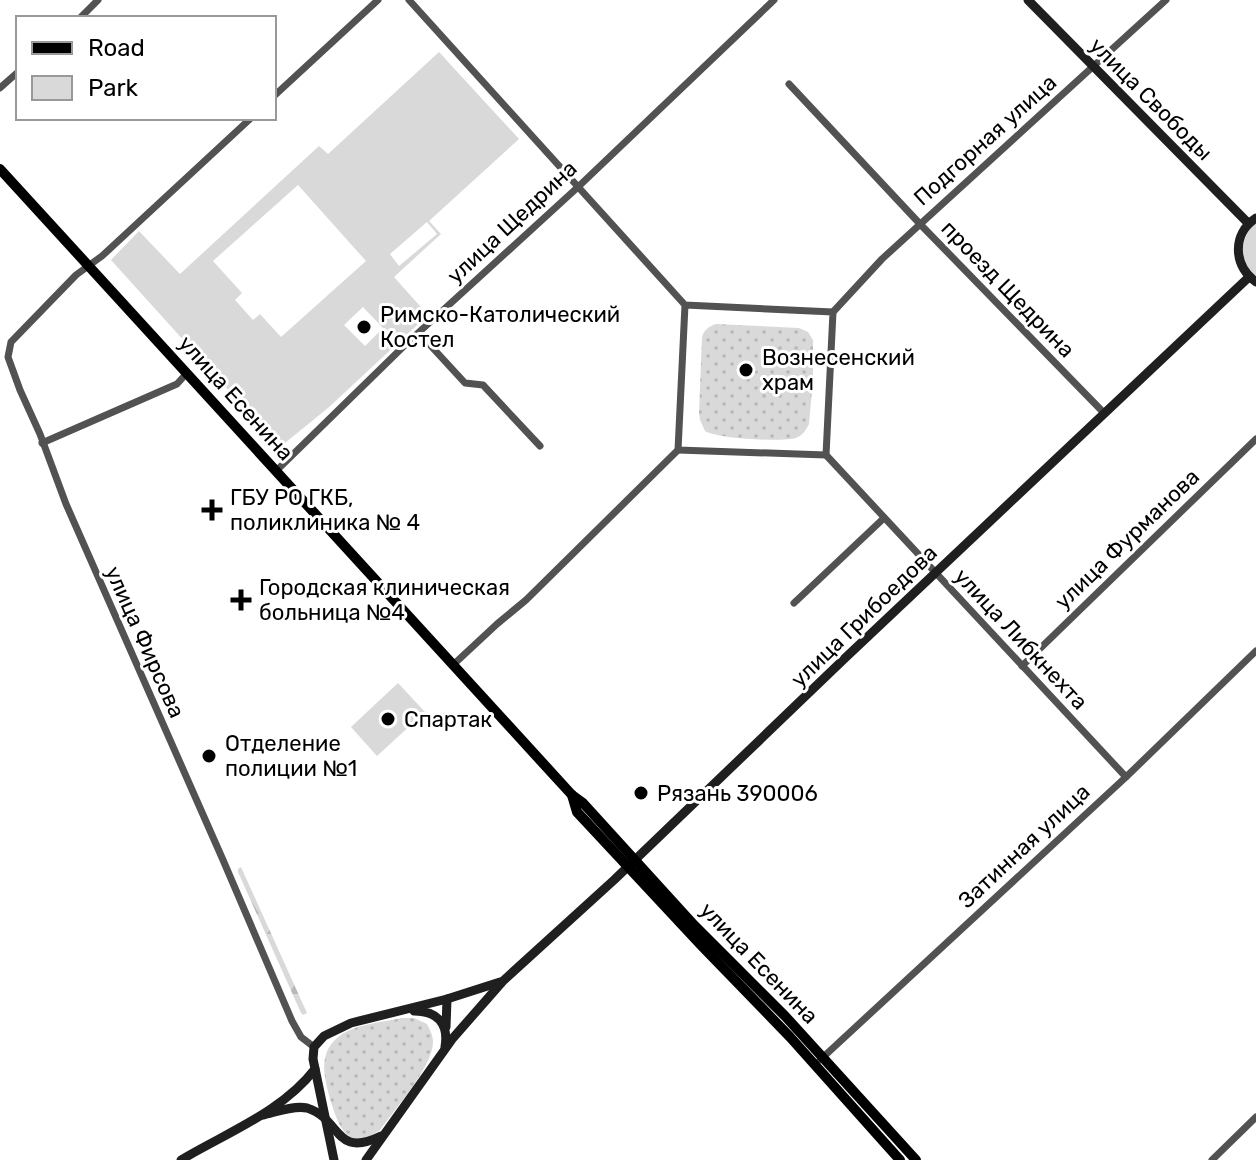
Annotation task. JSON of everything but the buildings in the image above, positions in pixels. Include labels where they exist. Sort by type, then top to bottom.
[{"type":"main road","name":"улица Свободы","points":[[1028,0],[1252,220]]},
{"type":"main road","name":"улица Есенина","points":[[0,169],[572,795],[583,803],[632,863],[785,1016],[818,1062],[900,1160]]},
{"type":"main road","points":[[1252,220],[1242,232],[1238,244],[1243,269],[1252,279]]},
{"type":"main road","name":"улица Грибоедова","points":[[444,1049],[503,981],[632,863],[1104,413],[1252,279]]},
{"type":"main road","points":[[334,1160],[315,1069],[314,1047],[324,1036],[351,1023],[447,999],[503,981]]},
{"type":"main road","points":[[366,1160],[444,1049],[447,999]]},
{"type":"main road","points":[[399,1012],[425,1011],[446,1027]]},
{"type":"main road","name":"улица Есенина","points":[[818,1062],[916,1160]]},
{"type":"main road","points":[[181,1160],[261,1115],[296,1090],[315,1069]]},
{"type":"main road","points":[[261,1115],[302,1108],[325,1118],[338,1135],[352,1143],[366,1143],[384,1135]]},
{"type":"street","points":[[82,16],[98,0]]},
{"type":"street","points":[[276,94],[378,0]]},
{"type":"street","points":[[409,0],[685,305],[678,450],[526,600],[454,664]]},
{"type":"street","name":"улица Щедрина","points":[[276,471],[774,0]]},
{"type":"street","name":"Подгорная улица","points":[[833,312],[882,259],[1166,0]]},
{"type":"street","points":[[0,88],[16,74]]},
{"type":"street","name":"проезд Щедрина","points":[[789,84],[1104,413]]},
{"type":"street","name":"улица Фирсова","points":[[249,120],[102,256],[55,295],[11,342],[8,357],[75,526],[292,1021],[301,1037],[314,1047]]},
{"type":"street","points":[[678,450],[826,455],[833,312],[685,305]]},
{"type":"street","points":[[419,333],[465,383],[483,385],[540,446]]},
{"type":"street","points":[[42,443],[177,384],[187,373]]},
{"type":"street","name":"улица Фурманова","points":[[1022,666],[1256,439]]},
{"type":"street","name":"улица Либкнехта","points":[[826,455],[1126,777]]},
{"type":"street","points":[[794,603],[884,518]]},
{"type":"street","name":"Затинная улица","points":[[818,1062],[1126,777],[1256,651]]},
{"type":"street","points":[[446,1027],[453,1038]]},
{"type":"street","points":[[1212,1160],[1256,1117]]},
{"type":"green space","points":[[439,52],[519,139],[429,221],[441,234],[394,277],[428,315],[328,408],[280,447],[111,260],[139,231],[180,274],[319,146],[328,154]],"holes":[[[298,185],[366,261],[281,337],[260,314],[253,320],[235,300],[242,293],[213,261]],[[427,222],[437,234],[399,266],[390,254]],[[363,307],[383,328],[365,346],[344,325]]]},
{"type":"green space","points":[[1256,223],[1256,276],[1246,264],[1243,250],[1246,236]]},
{"type":"green space","points":[[716,324],[799,328],[808,332],[813,340],[813,379],[809,424],[801,435],[789,439],[750,439],[705,431],[699,413],[702,337],[707,329]]},
{"type":"green space","name":"Спартак","points":[[398,683],[425,712],[377,756],[351,727]]},
{"type":"green space","points":[[241,867],[307,1013],[303,1015],[238,872]]},
{"type":"green space","points":[[401,1018],[414,1018],[427,1024],[433,1039],[427,1063],[380,1130],[360,1139],[353,1138],[342,1128],[331,1102],[324,1068],[327,1052],[343,1033]]},
{"type":"place","name":"Римско-Католический Костел","points":[[364,327]]},
{"type":"place","name":"Вознесенский храм","points":[[746,370]]},
{"type":"place","name":"ГБУ РО ГКБ, поликлиника № 4","points":[[212,510]]},
{"type":"place","name":"Городская клиническая больница №4","points":[[241,600]]},
{"type":"place","name":"Спартак","points":[[388,719]]},
{"type":"place","name":"Отделение полиции №1","points":[[209,756]]},
{"type":"place","name":"Рязань 390006","points":[[641,793]]}]
